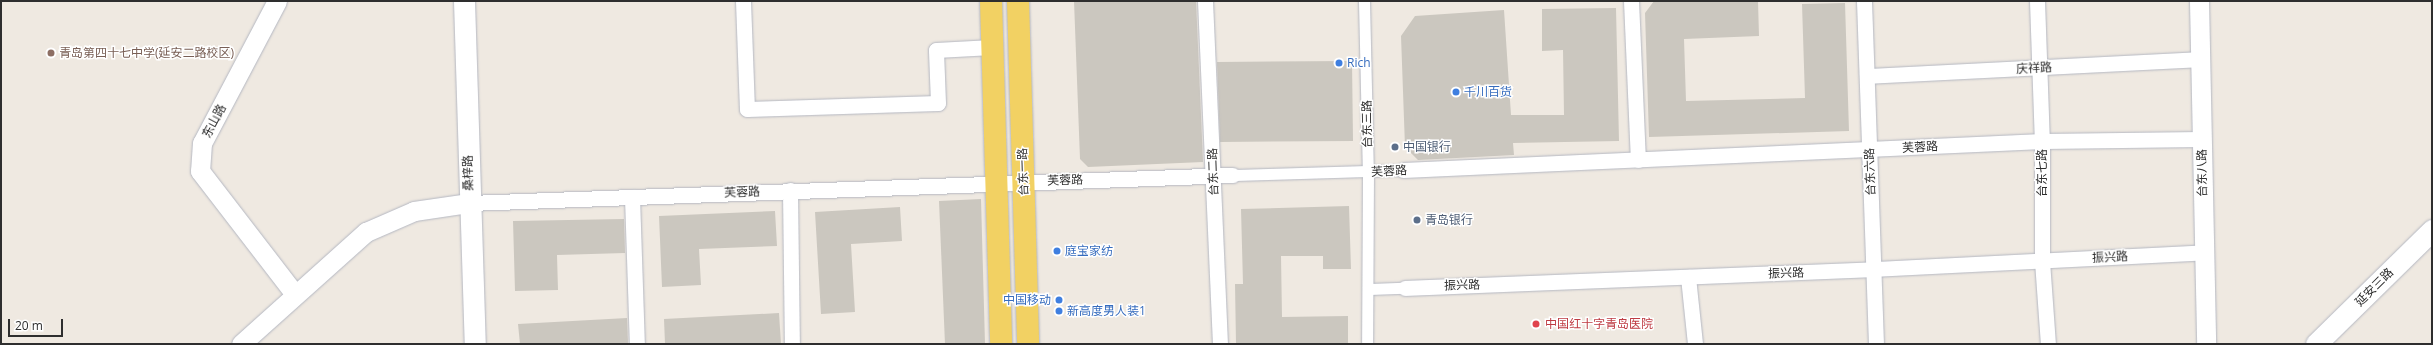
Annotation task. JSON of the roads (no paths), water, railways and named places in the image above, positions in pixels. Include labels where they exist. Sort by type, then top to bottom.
[{"type":"main road","name":"桑梓路","points":[[464,1],[469,203],[476,344]]},
{"type":"main road","points":[[991,1],[1001,344]]},
{"type":"main road","name":"台东一路","points":[[1018,1],[1028,344]]},
{"type":"main road","name":"延安三路","points":[[2316,344],[2432,230]]},
{"type":"street","name":"东山路","points":[[277,1],[202,143],[200,171],[294,294]]},
{"type":"street","points":[[742,1],[747,109],[938,103],[936,50],[992,46]]},
{"type":"street","name":"台东二路","points":[[1205,1],[1220,344]]},
{"type":"street","name":"台东三路","points":[[1364,1],[1368,172],[1368,344]]},
{"type":"street","points":[[1631,1],[1638,160]]},
{"type":"street","name":"台东六路","points":[[1864,1],[1876,344]]},
{"type":"street","name":"台东七路","points":[[2038,1],[2042,141],[2042,261],[2048,344]]},
{"type":"street","name":"台东八路","points":[[2199,1],[2206,344]]},
{"type":"street","name":"庆祥路","points":[[1867,76],[2200,59]]},
{"type":"street","name":"芙蓉路","points":[[469,203],[1024,181],[1368,172],[2042,141],[2202,139]]},
{"type":"street","points":[[790,190],[792,344]]},
{"type":"street","points":[[632,197],[637,344]]},
{"type":"street","points":[[241,344],[294,294],[366,232],[414,211],[469,203]]},
{"type":"street","name":"振兴路","points":[[1368,289],[1874,269],[2204,252]]},
{"type":"street","points":[[1688,277],[1695,344]]},
{"type":"place","name":"青岛第四十七中学(延安二路校区)","points":[[51,53]]},
{"type":"place","name":"Rich","points":[[1339,63]]},
{"type":"place","name":"千川百货","points":[[1456,92]]},
{"type":"place","name":"中国银行","points":[[1395,147]]},
{"type":"place","name":"青岛银行","points":[[1417,220]]},
{"type":"place","name":"庭宝家纺","points":[[1057,251]]},
{"type":"place","name":"中国移动","points":[[1059,300]]},
{"type":"place","name":"新高度男人装1","points":[[1059,311]]},
{"type":"place","name":"中国红十字青岛医院","points":[[1536,324]]}]
